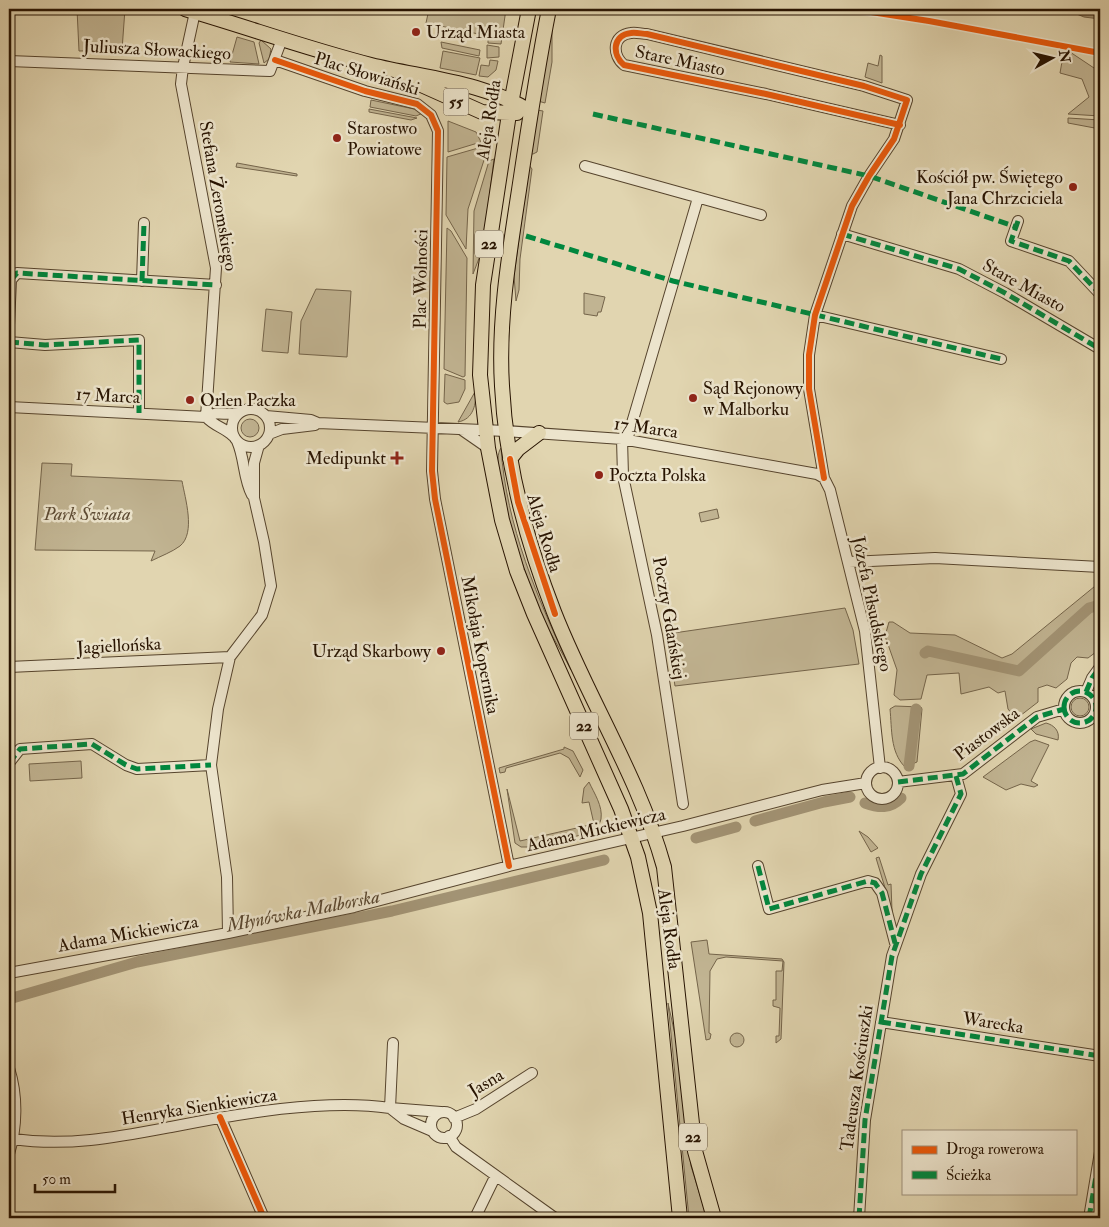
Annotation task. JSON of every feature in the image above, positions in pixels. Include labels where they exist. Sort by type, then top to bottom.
[{"type":"main road","name":"Plac Słowiański","points":[[190,10],[370,65],[486,91],[512,99],[531,112]]},
{"type":"main road","name":"Aleja Rodła","points":[[528,13],[509,114],[483,285],[480,375],[485,430],[502,520],[518,571],[534,614],[632,838],[642,873],[650,913],[680,1218]]},
{"type":"main road","name":"Aleja Rodła","points":[[548,15],[531,112],[504,301],[502,385],[510,459],[518,502],[554,614],[655,833],[667,878],[695,1151],[714,1218]]},
{"type":"main road","name":"Plac Słowiański","points":[[370,65],[476,110],[509,114],[531,112]]},
{"type":"main road","points":[[510,459],[518,449],[538,433]]},
{"type":"street","name":"Stefana Żeromskiego","points":[[190,10],[181,84],[215,259],[216,285],[206,417]]},
{"type":"street","name":"Stare Miasto","points":[[824,478],[809,388],[809,355],[815,315],[857,196],[894,139],[900,125],[906,100],[887,92],[647,34],[631,32],[624,34],[614,51],[617,58],[624,65],[766,94],[900,125]]},
{"type":"street","points":[[275,60],[282,39]]},
{"type":"street","name":"Juliusza Słowackiego","points":[[9,60],[270,71],[275,60]]},
{"type":"street","name":"Plac Słowiański","points":[[275,60],[365,91],[417,104],[431,115],[438,131]]},
{"type":"street","name":"Plac Wolności","points":[[432,428],[438,131]]},
{"type":"street","points":[[585,166],[761,215]]},
{"type":"street","name":"Poczty Gdańskiej","points":[[683,804],[657,634],[623,476],[624,440],[698,198]]},
{"type":"street","points":[[1018,221],[1011,241],[1069,261],[1100,294]]},
{"type":"street","points":[[142,281],[144,223]]},
{"type":"street","name":"Stare Miasto","points":[[842,234],[959,269],[1005,293],[1100,348]]},
{"type":"street","points":[[9,325],[11,280],[17,273],[216,285]]},
{"type":"street","points":[[815,315],[1001,359]]},
{"type":"street","points":[[9,342],[45,345],[138,340],[140,352],[139,413]]},
{"type":"street","name":"17 Marca","points":[[9,407],[206,417],[215,412],[230,415],[238,413]]},
{"type":"street","points":[[228,933],[227,877],[211,765],[218,709],[230,657],[262,615],[271,586],[254,498],[254,463],[259,445],[269,434],[269,422],[266,416],[256,409],[244,410],[238,413],[232,424],[235,439],[241,451],[248,487],[254,498]]},
{"type":"street","name":"17 Marca","points":[[266,416],[311,420],[318,423],[506,430],[624,440],[812,472],[824,478]]},
{"type":"street","name":"17 Marca","points":[[206,417],[212,423],[227,430],[235,439]]},
{"type":"street","name":"17 Marca","points":[[269,434],[282,428],[312,426],[318,423]]},
{"type":"street","name":"Mikołaja Kopernika","points":[[432,428],[432,471],[435,499],[509,866]]},
{"type":"street","points":[[461,429],[488,448]]},
{"type":"street","points":[[235,439],[248,447],[259,445]]},
{"type":"street","name":"Józefa Piłsudskiego","points":[[824,478],[830,490],[849,562],[868,655],[880,768]]},
{"type":"street","points":[[849,562],[935,558],[1100,567]]},
{"type":"street","name":"Jagiellońska","points":[[9,668],[230,657]]},
{"type":"street","points":[[1086,692],[1092,678],[1100,667]]},
{"type":"street","points":[[1072,692],[1086,692],[1094,697],[1098,711],[1092,718],[1080,723],[1068,717],[1064,709],[1066,700],[1072,692]]},
{"type":"street","name":"Piastowska","points":[[898,782],[956,776],[968,771],[1037,717],[1064,709]]},
{"type":"street","points":[[9,763],[20,749],[92,744],[126,765],[138,769],[211,765]]},
{"type":"street","points":[[880,768],[892,771],[898,782],[895,792],[883,799],[870,794],[866,783],[872,772],[880,768]]},
{"type":"street","name":"Tadeusza Kościuszki","points":[[859,1218],[865,1120],[895,944],[921,874],[961,794],[956,776]]},
{"type":"street","name":"Adama Mickiewicza","points":[[9,973],[228,933],[354,907],[509,866],[655,833],[822,790],[866,783]]},
{"type":"street","name":"Tadeusza Kościuszki","points":[[758,866],[769,908],[868,881],[875,883],[882,892],[895,944]]},
{"type":"street","name":"Warecka","points":[[881,1022],[1100,1056]]},
{"type":"street","points":[[390,1108],[393,1043]]},
{"type":"street","points":[[9,1068],[14,1093],[14,1139],[9,1154]]},
{"type":"street","name":"Jasna","points":[[454,1118],[476,1109],[532,1073]]},
{"type":"street","name":"Henryka Sienkiewicza","points":[[14,1139],[43,1143],[98,1140],[220,1118],[335,1106],[372,1106],[441,1112]]},
{"type":"street","name":"Henryka Sienkiewicza","points":[[390,1108],[404,1119],[432,1131]]},
{"type":"street","points":[[441,1112],[449,1113],[454,1118],[456,1128],[449,1136],[438,1136],[432,1131],[432,1120],[441,1112]]},
{"type":"street","points":[[220,1118],[264,1218]]},
{"type":"street","points":[[449,1136],[456,1147],[495,1177],[555,1218]]},
{"type":"street","points":[[1089,1218],[1100,1152]]},
{"type":"street","points":[[475,1218],[495,1177]]},
{"type":"green space","points":[[77,9],[125,9],[122,50],[79,51]]},
{"type":"green space","points":[[429,9],[506,9],[501,44],[488,43],[488,36],[426,23]]},
{"type":"green space","points":[[552,29],[552,62],[545,103],[538,101]]},
{"type":"green space","points":[[237,37],[254,42],[259,64],[230,62]]},
{"type":"green space","points":[[261,40],[271,49],[269,59],[264,63],[259,43]]},
{"type":"green space","points":[[441,42],[480,50],[479,56],[442,48]]},
{"type":"green space","points":[[487,45],[499,47],[499,57],[487,58]]},
{"type":"green space","points":[[443,51],[480,58],[476,75],[440,68]]},
{"type":"green space","points":[[1070,52],[1100,72],[1100,116],[1068,114],[1089,97],[1082,79],[1060,73],[1063,56]]},
{"type":"green space","points":[[880,55],[882,56],[882,83],[865,77],[868,63],[878,66]]},
{"type":"green space","points":[[490,60],[498,61],[496,70],[488,77],[479,76],[481,65],[489,66]]},
{"type":"green space","points":[[371,100],[414,109],[423,113],[416,116],[370,107]]},
{"type":"green space","points":[[369,109],[417,118],[411,120],[369,112]]},
{"type":"green space","points":[[537,110],[543,111],[537,152],[530,154]]},
{"type":"green space","points":[[1068,118],[1100,120],[1100,129],[1068,123]]},
{"type":"green space","points":[[448,121],[476,132],[481,142],[448,152]]},
{"type":"green space","points":[[485,146],[487,151],[468,209],[466,249],[446,215],[447,157]]},
{"type":"green space","points":[[494,159],[483,248],[473,274],[474,211],[489,161]]},
{"type":"green space","points":[[237,163],[297,174],[297,176],[236,167]]},
{"type":"green space","points":[[529,165],[532,169],[520,259],[519,290],[516,301],[514,276]]},
{"type":"green space","points":[[447,228],[451,231],[467,258],[465,376],[463,377],[444,369]]},
{"type":"green space","points":[[316,289],[351,291],[347,357],[299,354],[301,321]]},
{"type":"green space","points":[[584,293],[605,297],[601,312],[598,312],[597,316],[584,314]]},
{"type":"green space","points":[[266,309],[292,312],[288,353],[262,351]]},
{"type":"green space","points":[[445,374],[465,380],[465,389],[459,402],[447,404],[444,402]]},
{"type":"green space","points":[[476,390],[475,405],[471,414],[468,418],[458,422]]},
{"type":"green space","points":[[246,419],[254,419],[259,424],[257,435],[246,437],[241,432],[241,424]]},
{"type":"green space","points":[[501,448],[509,505],[517,534],[547,617],[571,670],[540,612],[519,554],[499,478],[498,459]]},
{"type":"green space","name":"Park Świata","points":[[42,463],[72,464],[71,476],[182,481],[188,515],[185,540],[177,548],[151,561],[155,551],[35,550]]},
{"type":"green space","points":[[717,509],[719,518],[701,522],[699,513]]},
{"type":"green space","points":[[1100,582],[1100,649],[1088,658],[1077,657],[1071,663],[1067,679],[1056,688],[1047,685],[1038,688],[1038,702],[1016,719],[1008,709],[1005,691],[998,693],[989,687],[961,694],[959,673],[927,675],[921,699],[900,700],[894,695],[897,670],[885,636],[889,622],[893,622],[910,633],[955,635],[1002,658],[1012,654]]},
{"type":"green space","points":[[845,608],[853,630],[859,664],[675,686],[667,634]]},
{"type":"green space","points":[[1076,698],[1084,698],[1089,703],[1087,714],[1076,716],[1071,711],[1071,703]]},
{"type":"green space","points":[[895,706],[921,707],[922,709],[917,762],[905,767],[894,747],[890,709]]},
{"type":"green space","points":[[1046,723],[1056,729],[1058,740],[1036,734],[1031,729]]},
{"type":"green space","points":[[1035,740],[1049,745],[1031,781],[1038,785],[1034,787],[1021,784],[1006,790],[983,777],[1030,742]]},
{"type":"green space","points":[[564,747],[573,751],[583,770],[580,777],[569,758],[560,753],[506,768],[505,772],[500,773],[499,768],[564,749]]},
{"type":"green space","points":[[81,761],[82,778],[30,781],[29,764]]},
{"type":"green space","points":[[589,782],[601,809],[601,819],[598,825],[581,835],[557,841],[527,847],[521,847],[515,843],[507,789],[520,841],[594,824],[589,802],[582,803],[584,788]]},
{"type":"green space","points":[[859,831],[868,837],[878,848],[871,852]]},
{"type":"green space","points":[[879,857],[888,885],[891,884],[892,911],[876,858]]},
{"type":"green space","points":[[707,940],[709,954],[782,959],[784,962],[781,1039],[776,1043],[776,1036],[779,1036],[780,1008],[773,1006],[773,1000],[776,1000],[776,971],[782,971],[783,961],[726,957],[717,959],[710,971],[709,1033],[711,1034],[710,1039],[706,1040],[691,942]]},
{"type":"green space","points":[[668,1003],[676,1039],[691,1166],[707,1218],[689,1218]]},
{"type":"green space","points":[[734,1033],[740,1033],[744,1040],[740,1047],[734,1047],[730,1043],[730,1037]]},
{"type":"shaded area","points":[[1024,9],[1100,9],[1100,19],[1084,17],[1067,10]]},
{"type":"waterway","name":"Młynówka Malborska","points":[[925,653],[928,651],[1019,671],[1089,608],[1100,605]]},
{"type":"waterway","name":"Młynówka Malborska","points":[[909,766],[916,709]]},
{"type":"waterway","name":"Młynówka Malborska","points":[[755,821],[824,802],[850,797]]},
{"type":"waterway","name":"Młynówka Malborska","points":[[865,803],[875,806],[888,806],[901,798]]},
{"type":"waterway","name":"Młynówka Malborska","points":[[696,838],[736,827]]},
{"type":"waterway","name":"Młynówka Malborska","points":[[9,999],[137,962],[392,911],[604,860]]},
{"type":"marked path","points":[[593,114],[869,176],[1016,227]]},
{"type":"marked path","points":[[1018,221],[1011,241],[1069,261],[1100,294]]},
{"type":"marked path","points":[[142,281],[144,223]]},
{"type":"marked path","points":[[842,234],[959,269],[1005,293],[1100,349]]},
{"type":"marked path","points":[[526,236],[673,281],[1001,359]]},
{"type":"marked path","points":[[9,325],[11,280],[17,273],[216,285]]},
{"type":"marked path","points":[[9,342],[45,345],[139,340],[139,413]]},
{"type":"marked path","points":[[1086,692],[1092,678],[1100,667]]},
{"type":"marked path","points":[[1080,691],[1086,692],[1091,696],[1095,701],[1096,707],[1095,713],[1091,718],[1086,722],[1080,723],[1074,722],[1069,718],[1065,713],[1064,707],[1065,701],[1069,696],[1074,692],[1080,691]]},
{"type":"marked path","points":[[898,782],[963,774],[1037,717],[1064,709]]},
{"type":"marked path","points":[[9,763],[20,749],[92,744],[126,765],[137,769],[211,765]]},
{"type":"marked path","points":[[859,1218],[865,1120],[892,956],[921,874],[961,794],[956,776]]},
{"type":"marked path","points":[[758,866],[769,909],[868,881],[875,883],[882,893],[895,943]]},
{"type":"marked path","points":[[881,1022],[1100,1056]]},
{"type":"marked path","points":[[1089,1218],[1100,1152]]},
{"type":"cycle path","points":[[852,9],[929,21],[1100,53]]},
{"type":"cycle path","points":[[824,478],[809,389],[809,355],[815,315],[852,206],[869,176],[894,139],[907,100],[864,86],[647,34],[633,33],[620,37],[617,41],[617,56],[624,65],[766,94],[900,125]]},
{"type":"cycle path","points":[[275,60],[365,91],[417,104],[431,115],[438,131],[432,471],[435,499],[509,866]]},
{"type":"cycle path","points":[[510,459],[518,502],[555,614]]},
{"type":"cycle path","points":[[220,1117],[264,1218]]},
{"type":"place","name":"Urząd Miasta","points":[[416,32]]},
{"type":"place","name":"Starostwo Powiatowe","points":[[337,138]]},
{"type":"place","name":"Kościół pw. Świętego Jana Chrzciciela","points":[[1073,187]]},
{"type":"place","name":"Sąd Rejonowy w Malborku","points":[[693,398]]},
{"type":"place","name":"Orlen Paczka","points":[[190,400]]},
{"type":"place","name":"Medipunkt","points":[[397,458]]},
{"type":"place","name":"Poczta Polska","points":[[599,475]]},
{"type":"place","name":"Urząd Skarbowy","points":[[441,651]]}]
